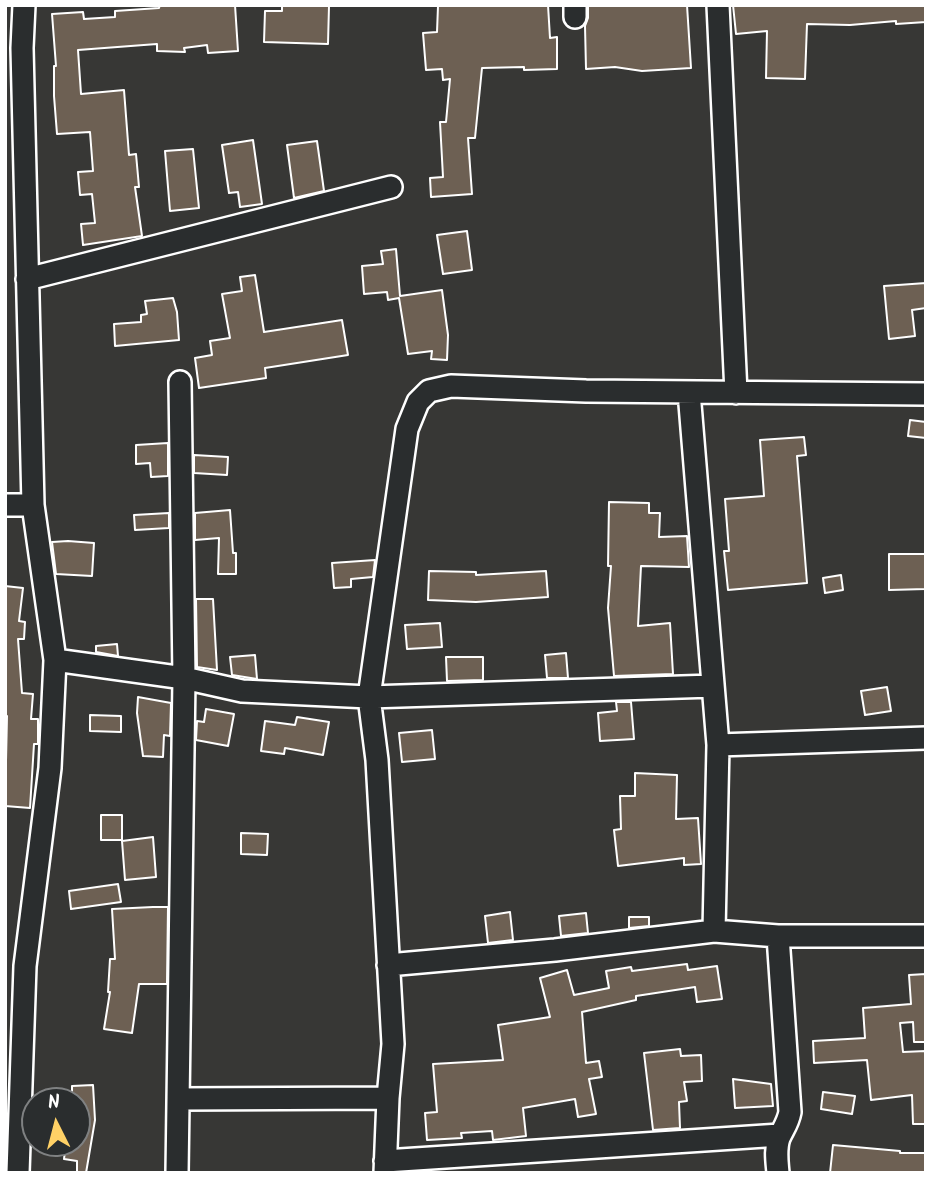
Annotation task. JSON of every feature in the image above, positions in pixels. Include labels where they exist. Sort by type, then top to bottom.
[{"type":"street","points":[[18,1173],[13,1090],[15,964],[50,768],[55,660],[33,505],[22,48],[24,5]]},
{"type":"street","points":[[718,5],[736,393]]},
{"type":"street","points":[[27,279],[391,187]]},
{"type":"street","points":[[177,1173],[184,678],[180,382]]},
{"type":"street","points":[[780,1135],[511,1163],[385,1167],[393,1044],[377,760],[369,697],[407,429],[418,402],[429,391],[451,386],[736,393],[926,394]]},
{"type":"street","points":[[689,392],[718,746],[714,930]]},
{"type":"street","points":[[5,505],[33,505]]},
{"type":"street","points":[[55,660],[184,678],[242,691],[369,697],[713,686]]},
{"type":"street","points":[[718,746],[926,738]]},
{"type":"street","points":[[388,965],[555,950],[714,930],[778,936],[926,936]]},
{"type":"street","points":[[778,936],[790,1112],[776,1151],[778,1173]]},
{"type":"street","points":[[179,1099],[388,1098]]},
{"type":"building","points":[[160,5],[235,5],[238,51],[208,53],[207,45],[184,48],[185,52],[157,51],[157,44],[78,50],[81,94],[124,90],[129,155],[136,154],[139,187],[135,187],[142,236],[83,245],[81,224],[95,223],[92,194],[80,195],[78,172],[93,171],[90,132],[57,134],[52,14],[83,12],[84,19],[115,17],[115,11],[159,8]]},
{"type":"building","points":[[282,5],[329,6],[328,44],[264,42],[265,11],[282,11]]},
{"type":"building","points":[[548,5],[550,38],[557,37],[557,69],[482,68],[475,138],[468,138],[472,194],[431,197],[430,178],[443,177],[440,122],[446,122],[450,79],[443,80],[442,69],[426,70],[423,33],[437,32],[438,6]]},
{"type":"building","points":[[588,5],[687,5],[691,68],[642,71],[615,67],[586,69],[585,26]]},
{"type":"building","points":[[733,5],[926,5],[926,22],[807,24],[805,79],[766,78],[767,31],[736,34]]},
{"type":"building","points":[[253,140],[262,204],[240,207],[238,192],[229,193],[222,145]]},
{"type":"building","points":[[317,141],[324,191],[294,198],[287,145]]},
{"type":"building","points":[[193,149],[199,208],[170,211],[165,151]]},
{"type":"building","points":[[467,231],[472,270],[443,274],[437,235]]},
{"type":"building","points":[[396,249],[400,296],[442,290],[448,335],[447,360],[431,359],[432,351],[408,354],[399,298],[388,300],[387,292],[364,294],[362,266],[383,264],[381,251]]},
{"type":"building","points":[[255,275],[264,332],[342,320],[348,355],[265,368],[266,378],[199,388],[195,358],[212,355],[210,341],[230,338],[222,294],[242,291],[240,277]]},
{"type":"building","points":[[926,283],[926,308],[912,310],[915,336],[889,339],[884,286]]},
{"type":"building","points":[[173,298],[179,340],[115,346],[114,324],[141,322],[141,315],[147,314],[145,301]]},
{"type":"building","points":[[910,420],[926,422],[926,438],[908,436]]},
{"type":"building","points":[[804,437],[806,455],[797,456],[807,583],[728,590],[724,551],[729,551],[725,499],[764,496],[760,440]]},
{"type":"building","points":[[168,443],[168,476],[151,477],[150,463],[136,464],[136,445]]},
{"type":"building","points":[[194,455],[228,457],[227,475],[194,473]]},
{"type":"building","points":[[609,502],[649,503],[649,513],[660,513],[659,537],[687,536],[689,567],[641,566],[638,626],[670,623],[673,674],[614,676],[608,608],[611,566],[608,566]]},
{"type":"building","points":[[230,510],[236,574],[218,574],[219,538],[195,540],[195,513]]},
{"type":"building","points":[[169,513],[169,528],[135,530],[134,515]]},
{"type":"building","points":[[52,542],[94,543],[92,576],[56,574]]},
{"type":"building","points":[[889,554],[926,554],[926,589],[889,590]]},
{"type":"building","points":[[375,560],[373,577],[351,579],[351,587],[334,588],[332,563]]},
{"type":"building","points":[[429,571],[476,572],[476,575],[546,571],[548,597],[476,602],[428,600]]},
{"type":"building","points":[[841,575],[843,590],[825,593],[823,578]]},
{"type":"building","points":[[5,586],[23,588],[19,621],[25,622],[24,639],[18,639],[22,693],[33,694],[31,719],[38,719],[38,744],[34,744],[30,808],[5,806]]},
{"type":"building","points":[[196,599],[213,599],[217,670],[197,667]]},
{"type":"building","points":[[440,623],[442,647],[407,649],[405,625]]},
{"type":"building","points":[[117,644],[118,656],[96,652],[96,646]]},
{"type":"building","points":[[566,653],[568,678],[547,678],[545,655]]},
{"type":"building","points":[[255,655],[257,679],[232,675],[230,657]]},
{"type":"building","points":[[446,657],[483,657],[483,680],[447,681]]},
{"type":"building","points":[[887,687],[891,711],[865,715],[861,691]]},
{"type":"building","points":[[138,697],[171,703],[170,736],[164,735],[163,757],[143,756],[137,713]]},
{"type":"building","points":[[616,702],[631,702],[634,739],[600,741],[598,713],[617,711]]},
{"type":"building","points":[[206,709],[234,714],[228,746],[196,740],[197,721],[204,722]]},
{"type":"building","points":[[90,715],[121,716],[121,732],[90,731]]},
{"type":"building","points":[[297,717],[329,722],[323,755],[285,748],[284,754],[261,751],[265,721],[295,725]]},
{"type":"building","points":[[432,730],[435,759],[402,762],[399,733]]},
{"type":"building","points":[[635,773],[677,775],[676,819],[698,818],[701,864],[684,865],[684,858],[618,866],[614,830],[621,829],[620,796],[635,796]]},
{"type":"building","points":[[101,815],[122,815],[122,840],[101,840]]},
{"type":"building","points":[[241,833],[268,834],[267,855],[241,854]]},
{"type":"building","points":[[153,837],[156,877],[125,880],[122,841]]},
{"type":"building","points":[[118,884],[121,902],[71,909],[69,891]]},
{"type":"building","points":[[168,907],[167,984],[139,984],[132,1033],[104,1029],[110,992],[110,959],[115,959],[112,909]]},
{"type":"building","points":[[510,912],[513,940],[488,943],[485,916]]},
{"type":"building","points":[[586,913],[588,933],[561,936],[559,916]]},
{"type":"building","points":[[629,917],[649,917],[649,926],[629,928]]},
{"type":"building","points":[[687,964],[688,970],[717,966],[722,999],[697,1002],[695,987],[636,996],[636,1000],[582,1012],[586,1063],[599,1061],[602,1077],[589,1079],[596,1114],[578,1117],[575,1099],[523,1108],[526,1136],[493,1140],[492,1131],[461,1133],[462,1138],[427,1140],[425,1113],[437,1112],[433,1064],[503,1060],[498,1025],[550,1017],[540,978],[567,970],[574,995],[609,988],[606,971],[631,967],[632,971]]},
{"type":"building","points":[[926,974],[926,1042],[914,1042],[913,1022],[900,1023],[903,1052],[926,1051],[926,1124],[913,1124],[912,1095],[871,1100],[867,1060],[814,1063],[813,1041],[865,1038],[863,1008],[911,1004],[909,975]]},
{"type":"building","points":[[680,1049],[681,1056],[701,1055],[702,1081],[684,1082],[687,1101],[679,1102],[680,1128],[653,1130],[644,1053]]},
{"type":"building","points":[[733,1079],[771,1084],[773,1106],[735,1108]]},
{"type":"building","points":[[93,1085],[95,1120],[91,1144],[91,1087],[72,1086]]},
{"type":"building","points":[[823,1092],[855,1096],[852,1114],[821,1109]]},
{"type":"building","points":[[833,1145],[900,1153],[926,1153],[926,1173],[830,1173]]},
{"type":"building","points":[[89,1157],[86,1173],[77,1173],[77,1161],[64,1159]]}]
